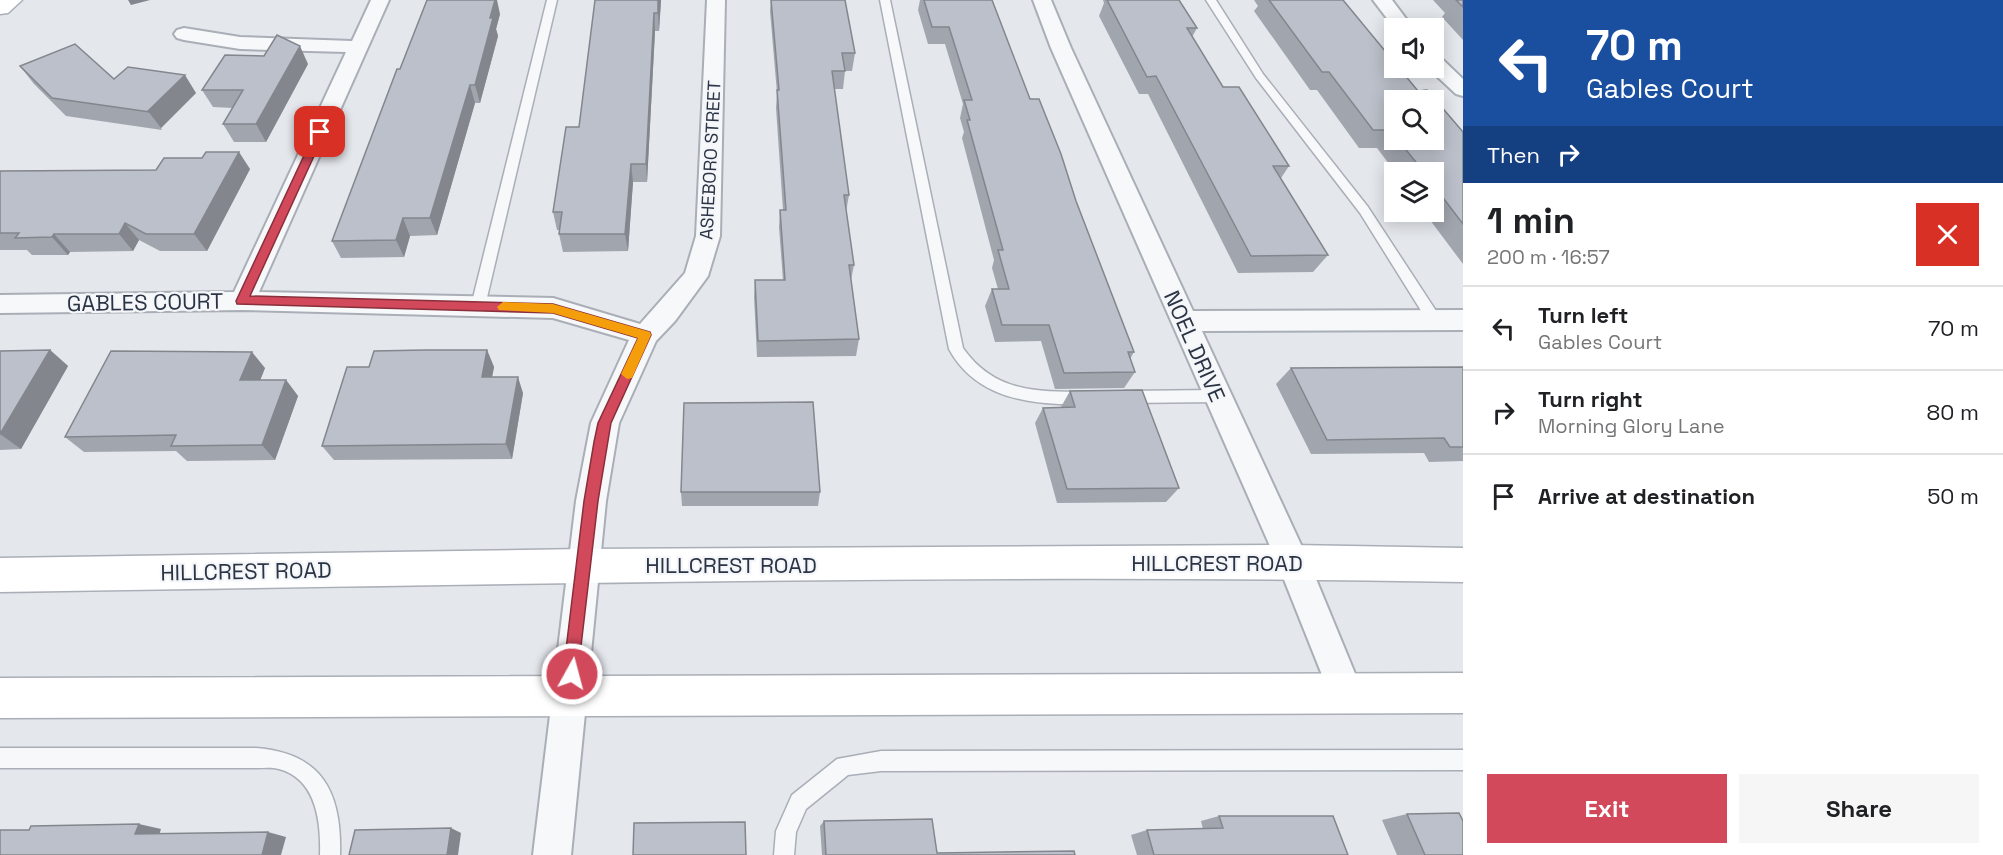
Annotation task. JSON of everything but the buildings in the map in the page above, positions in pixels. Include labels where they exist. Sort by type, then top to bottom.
[{"type":"main road","points":[[0,8],[11,0]]},
{"type":"main road","name":"HILLCREST ROAD","points":[[0,575],[584,566],[1293,562],[1463,564]]},
{"type":"main road","points":[[0,698],[1463,693]]},
{"type":"street","points":[[242,301],[380,0]]},
{"type":"street","name":"ASHEBORO STREET","points":[[645,335],[666,314],[696,276],[708,236],[716,0]]},
{"type":"street","name":"NOEL DRIVE","points":[[1042,0],[1061,48],[1293,562],[1347,693]]},
{"type":"street","points":[[1382,0],[1396,18]]},
{"type":"street","points":[[184,34],[240,43],[358,47]]},
{"type":"street","points":[[1444,72],[1463,90]]},
{"type":"street","name":"GABLES COURT","points":[[0,304],[242,301],[553,308],[645,335]]},
{"type":"street","points":[[1183,321],[1463,320]]},
{"type":"street","points":[[552,855],[595,471],[605,423],[645,335]]},
{"type":"lane","points":[[478,306],[552,0]]},
{"type":"lane","points":[[885,0],[959,354],[971,370],[1002,390],[1045,398],[1218,396]]},
{"type":"lane","points":[[1211,0],[1228,34],[1267,88],[1354,195],[1435,321]]},
{"type":"lane","points":[[0,758],[256,758],[282,760],[298,768],[314,781],[322,795],[328,810],[330,855]]},
{"type":"lane","points":[[784,855],[786,831],[799,802],[844,766],[881,761],[1463,760]]},
{"type":"slow traffic","points":[[503,307],[553,308],[645,335],[627,374]]},
{"type":"route","points":[[320,132],[242,301],[553,308],[645,335],[605,423],[600,442],[591,501],[572,674]]}]
